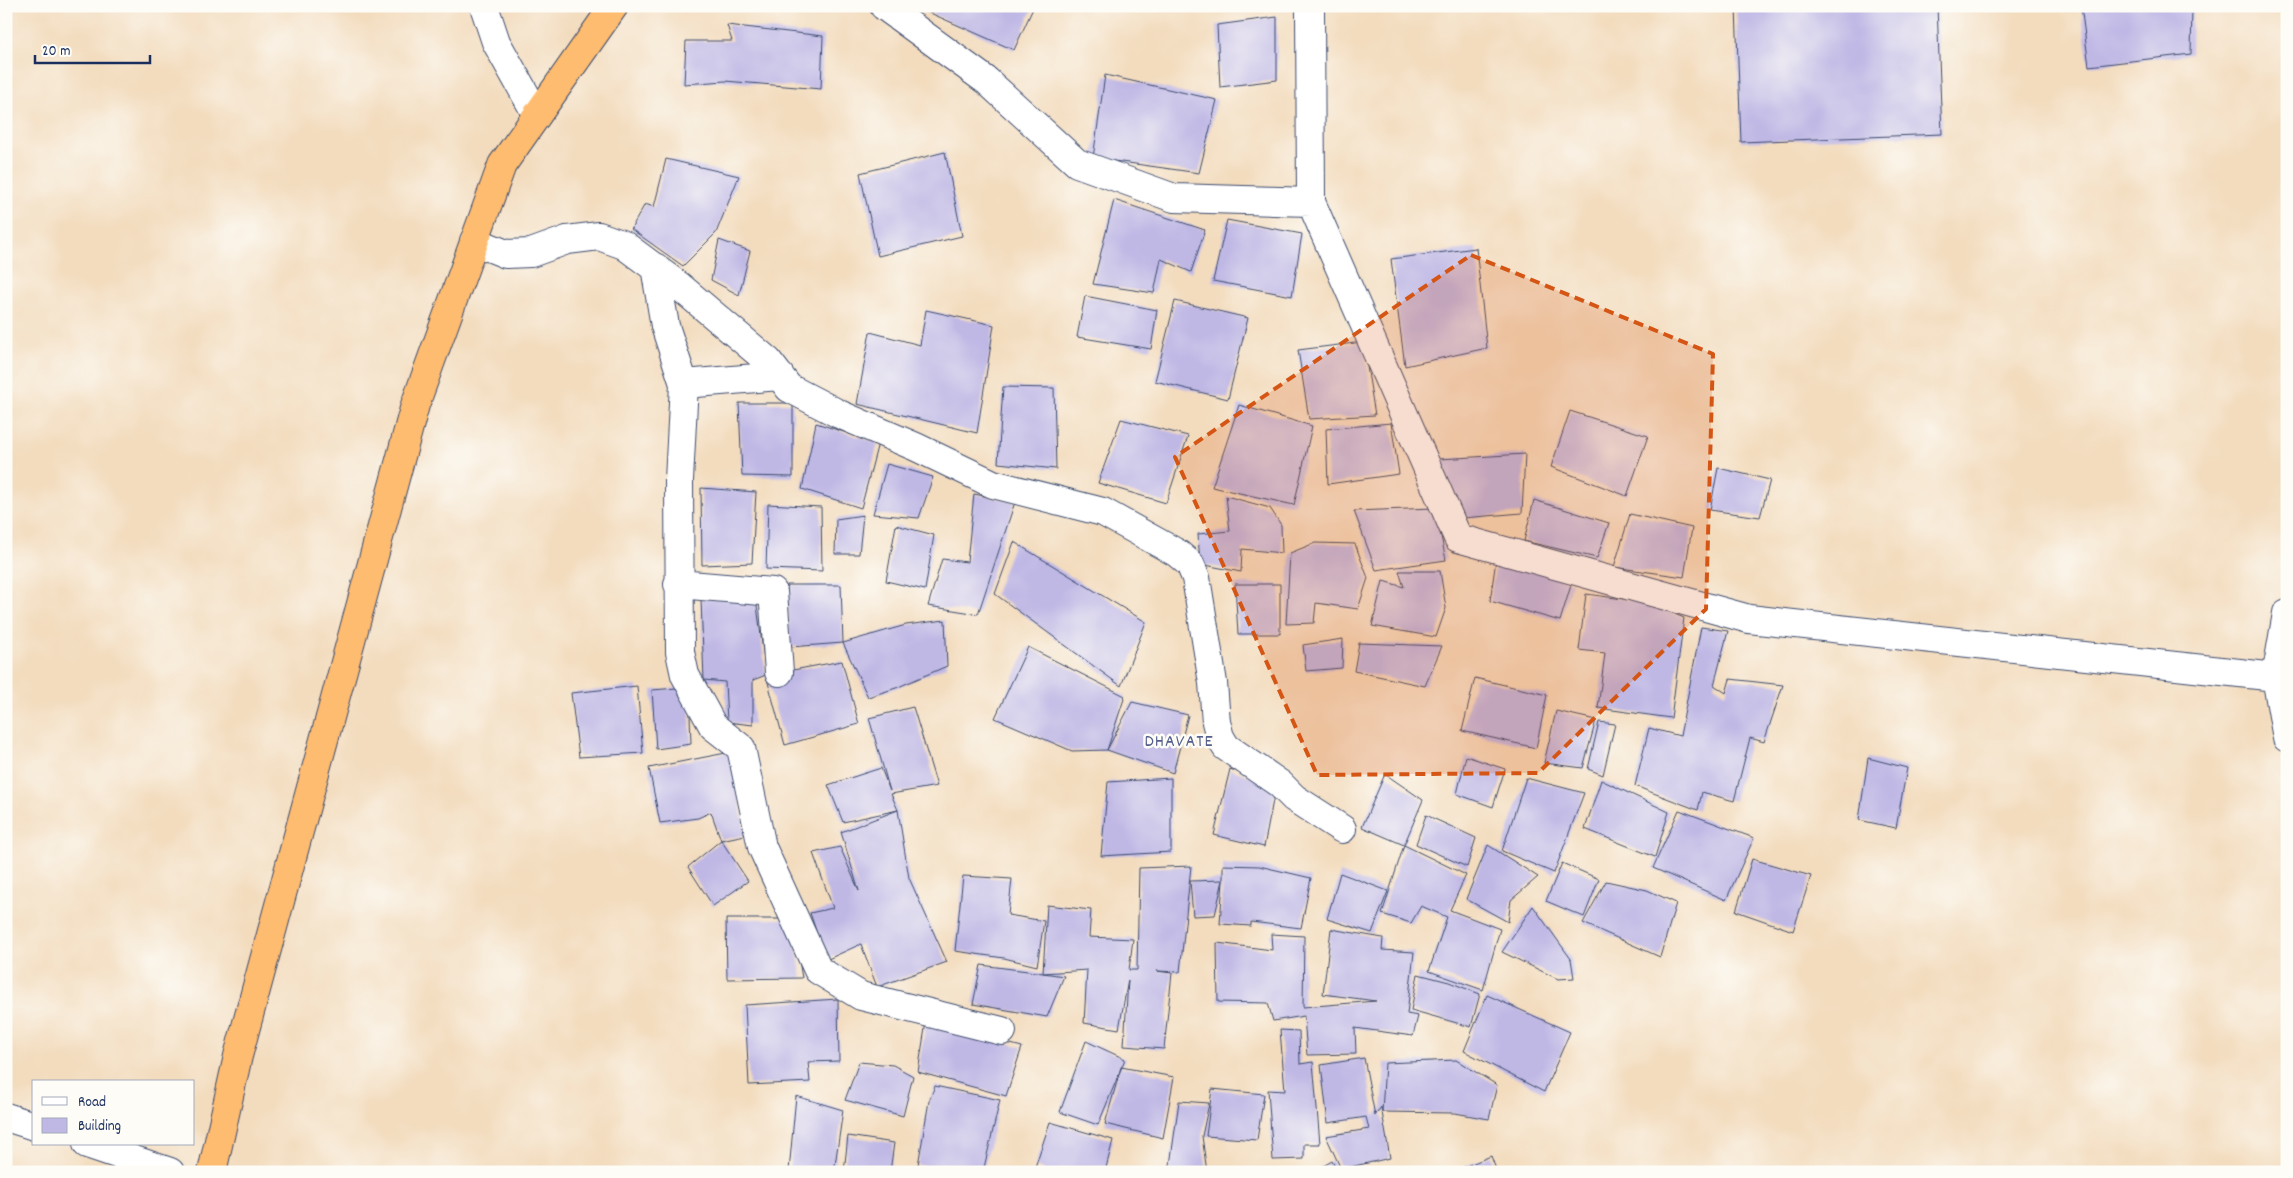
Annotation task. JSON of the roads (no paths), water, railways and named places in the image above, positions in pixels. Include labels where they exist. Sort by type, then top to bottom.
[{"type":"highway","points":[[212,1172],[238,1056],[415,406],[502,165],[614,6]]},
{"type":"street","points":[[484,6],[496,42],[537,116]]},
{"type":"street","points":[[884,6],[987,81],[1077,163],[1174,198],[1311,202]]},
{"type":"street","points":[[1310,6],[1311,202],[1458,538],[1749,619],[2276,677]]},
{"type":"street","points":[[474,241],[506,254],[531,253],[566,240],[600,236],[624,245],[678,285],[768,361],[789,388],[839,414],[916,447],[994,484],[1103,512],[1177,553],[1190,564],[1196,578],[1213,683],[1216,722],[1220,737],[1226,747],[1280,784],[1294,798],[1342,829]]},
{"type":"street","points":[[655,268],[665,326],[684,384],[678,480],[680,652],[685,675],[713,726],[741,748],[762,847],[818,970],[861,996],[1002,1031]]},
{"type":"street","points":[[684,384],[780,376]]},
{"type":"street","points":[[678,584],[773,592],[779,672]]},
{"type":"street","points":[[2287,613],[2276,677],[2287,738]]},
{"type":"street","points":[[6,1117],[32,1125]]},
{"type":"street","points":[[93,1146],[170,1172]]},
{"type":"district","name":"DHAVATE","points":[[1179,742]]}]
